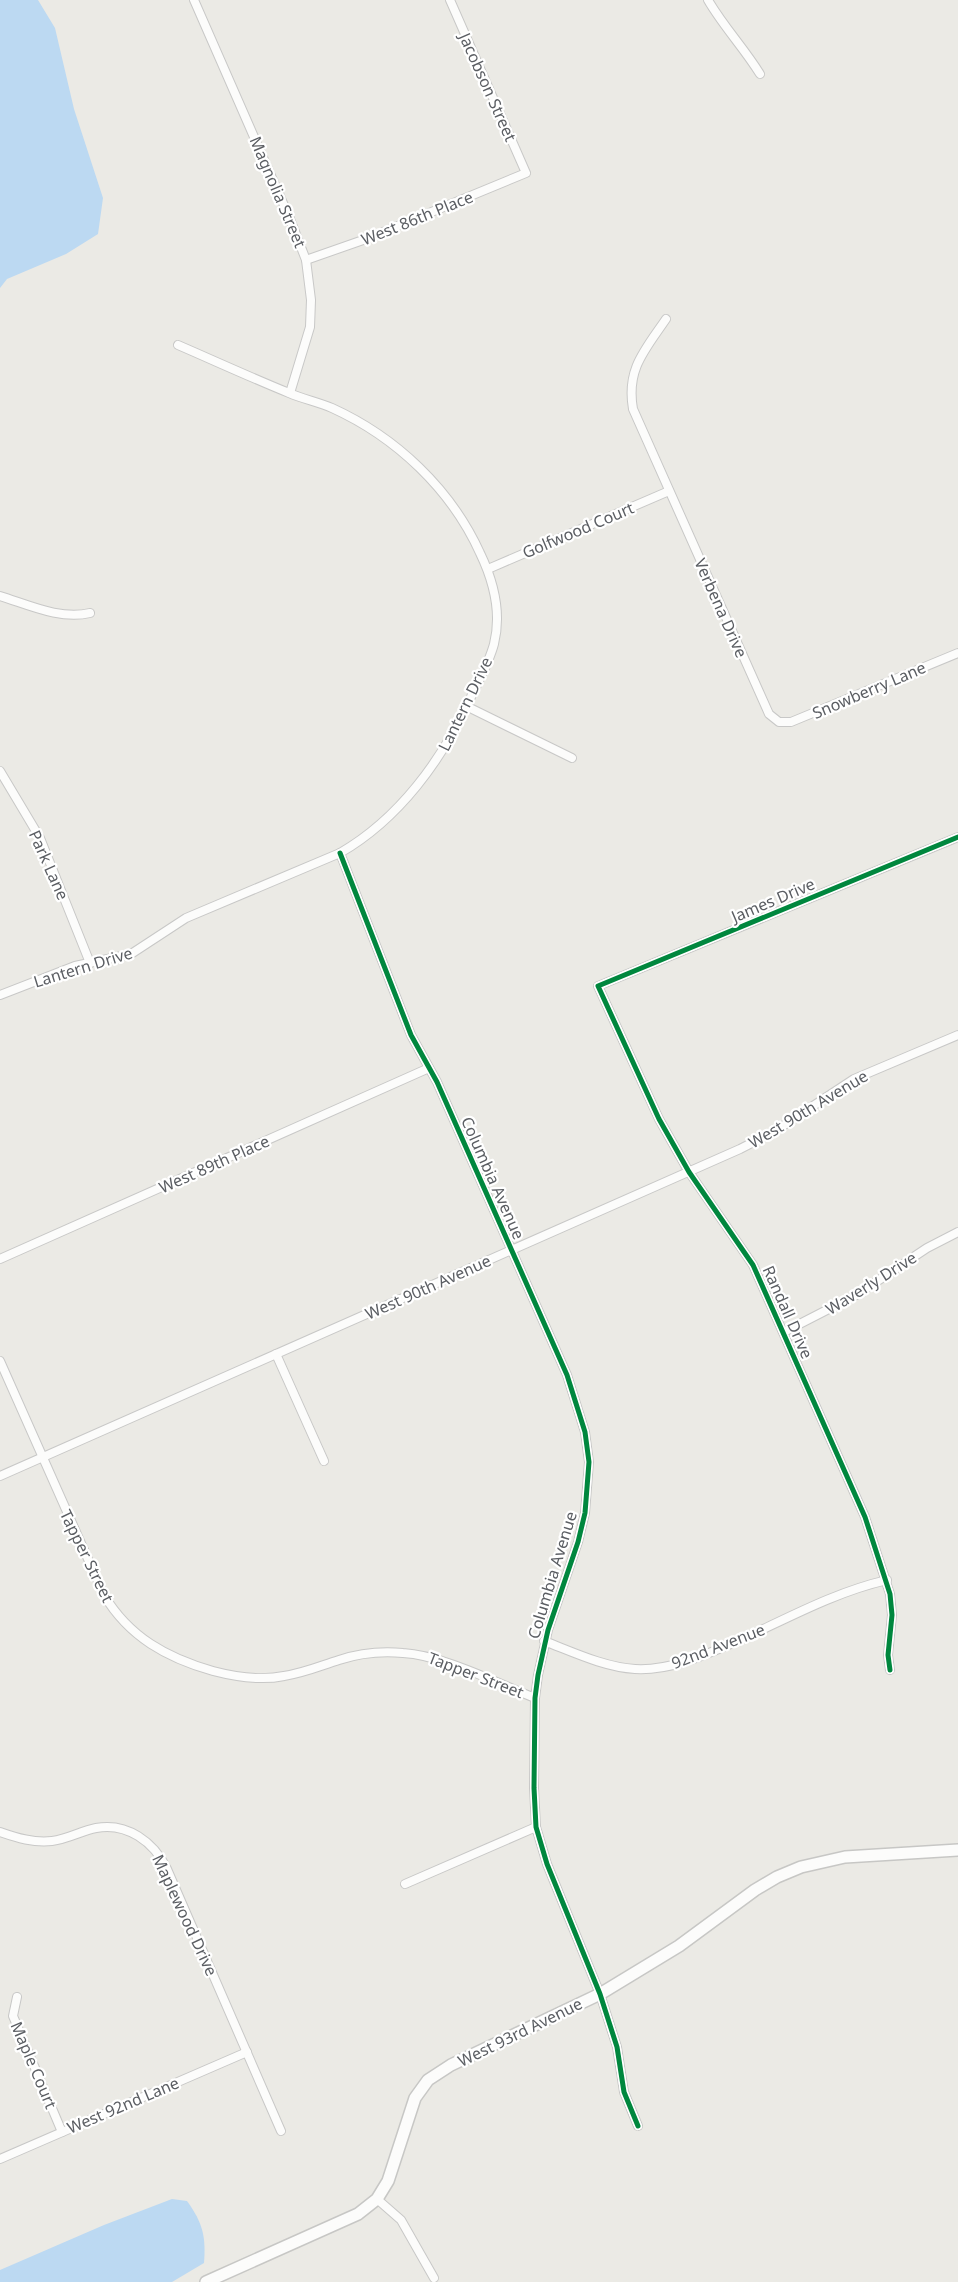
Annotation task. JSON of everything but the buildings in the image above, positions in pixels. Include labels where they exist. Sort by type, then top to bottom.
[{"type":"street","name":"Magnolia Street","points":[[194,0],[290,219],[306,260],[311,300],[310,327],[290,393]]},
{"type":"street","name":"Jacobson Street","points":[[450,0],[526,173]]},
{"type":"street","points":[[708,0],[722,23],[744,49],[760,74]]},
{"type":"street","name":"West 86th Place","points":[[306,260],[366,239],[526,173]]},
{"type":"street","name":"Verbena Drive","points":[[666,319],[639,359],[631,382],[635,417],[766,709],[779,722]]},
{"type":"street","name":"Lantern Drive","points":[[0,995],[75,966],[131,954],[186,918],[340,853],[377,827],[415,787],[442,752],[466,706],[493,646],[495,638],[496,597],[488,569],[476,544],[456,511],[439,488],[419,468],[369,428],[333,409],[290,393],[178,345]]},
{"type":"street","name":"Golfwood Court","points":[[488,569],[669,491]]},
{"type":"street","points":[[0,596],[59,614],[70,616],[90,613]]},
{"type":"street","name":"Snowberry Lane","points":[[779,722],[797,720],[958,653]]},
{"type":"street","points":[[466,706],[572,758]]},
{"type":"street","name":"Park Lane","points":[[0,771],[40,838],[90,963]]},
{"type":"street","name":"James Drive","points":[[598,986],[958,837]]},
{"type":"street","name":"Columbia Avenue","points":[[340,853],[411,1035],[437,1082],[512,1250],[573,1390],[585,1432],[589,1454],[589,1477],[582,1531],[544,1641],[535,1698],[534,1788],[536,1827],[547,1864],[600,1994],[617,2046],[624,2092],[638,2126]]},
{"type":"street","name":"Randall Drive","points":[[598,986],[654,1110],[688,1172],[749,1257],[865,1517],[887,1580],[892,1615],[888,1655],[890,1670]]},
{"type":"street","name":"West 90th Avenue","points":[[0,1476],[765,1137],[854,1079],[958,1035]]},
{"type":"street","name":"West 89th Place","points":[[0,1259],[429,1068]]},
{"type":"street","name":"Waverly Drive","points":[[784,1332],[870,1288],[927,1248],[958,1232]]},
{"type":"street","points":[[276,1354],[324,1461]]},
{"type":"street","name":"Tapper Street","points":[[0,1361],[96,1580],[109,1603],[131,1630],[161,1652],[181,1661],[223,1674],[263,1679],[301,1673],[366,1653],[420,1654],[535,1698]]},
{"type":"street","name":"92nd Avenue","points":[[544,1641],[599,1660],[634,1669],[679,1664],[716,1650],[858,1586],[887,1580]]},
{"type":"street","name":"Maplewood Drive","points":[[0,1832],[25,1840],[43,1841],[61,1839],[96,1828],[113,1827],[132,1832],[147,1841],[163,1860],[281,2131]]},
{"type":"street","points":[[405,1884],[536,1827]]},
{"type":"street","name":"West 93rd Avenue","points":[[206,2282],[358,2214],[377,2198],[388,2181],[415,2098],[428,2080],[451,2065],[600,1994],[678,1946],[755,1890],[793,1871],[845,1857],[958,1850]]},
{"type":"street","name":"Maple Court","points":[[17,1997],[13,2016],[62,2132]]},
{"type":"street","name":"West 92nd Lane","points":[[0,2159],[247,2052]]},
{"type":"street","points":[[377,2198],[402,2220],[434,2278]]},
{"type":"water","points":[[0,0],[38,0],[55,28],[74,109],[103,198],[98,234],[66,254],[7,279],[0,288]]},
{"type":"water","points":[[172,2199],[187,2201],[197,2216],[204,2238],[204,2263],[172,2282],[0,2282],[0,2270],[104,2225]]},
{"type":"cycle path","points":[[890,1670],[888,1655],[892,1615],[890,1594],[865,1517],[753,1265],[689,1172],[659,1119],[598,986],[958,837]]},
{"type":"cycle path","points":[[340,853],[411,1035],[437,1082],[567,1375],[585,1432],[589,1462],[585,1513],[578,1542],[548,1630],[535,1698],[534,1788],[536,1827],[547,1864],[600,1994],[617,2047],[624,2092],[638,2126]]}]
